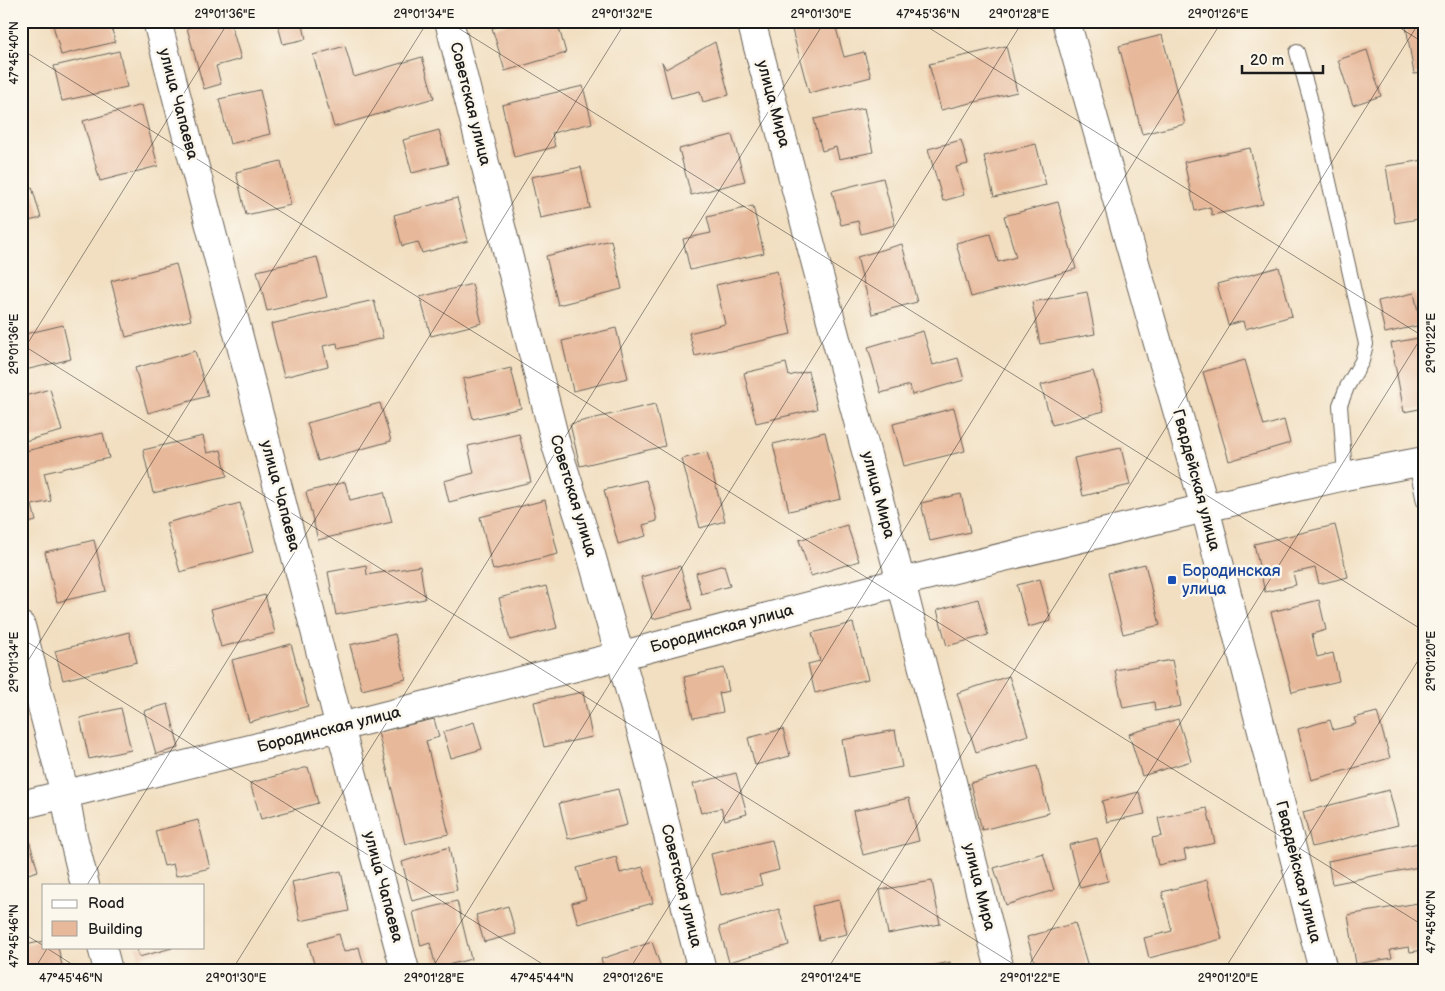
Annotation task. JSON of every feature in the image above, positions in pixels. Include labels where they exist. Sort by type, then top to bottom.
[{"type":"street","name":"улица Чапаева","points":[[157,21],[405,970]]},
{"type":"street","name":"Советская улица","points":[[449,21],[558,448],[590,551],[645,744],[702,970]]},
{"type":"street","name":"улица Мира","points":[[751,21],[901,582],[1000,970]]},
{"type":"street","name":"Гвардейская улица","points":[[1066,21],[1205,508],[1323,970]]},
{"type":"street","name":"Бородинская улица","points":[[21,806],[619,656],[901,582],[1205,508],[1345,476],[1420,462]]},
{"type":"street","points":[[21,626],[65,794],[72,833],[85,884]]},
{"type":"street","points":[[102,948],[108,970]]},
{"type":"lane","points":[[1297,52],[1310,98],[1366,344],[1362,361],[1346,387],[1340,405],[1345,476]]},
{"type":"lane","points":[[1420,462],[1424,502]]},
{"type":"building","points":[[52,21],[110,21],[115,42],[61,55]]},
{"type":"building","points":[[211,21],[230,21],[241,59],[216,66],[221,84],[204,89],[187,28]]},
{"type":"building","points":[[277,21],[302,21],[306,39],[283,44]]},
{"type":"building","points":[[517,21],[557,21],[566,53],[505,71],[492,28]]},
{"type":"building","points":[[834,21],[844,57],[864,52],[871,77],[809,93],[792,30]]},
{"type":"building","points":[[957,21],[983,21],[984,22],[958,27]]},
{"type":"building","points":[[1424,24],[1424,73],[1414,74],[1406,26]]},
{"type":"building","points":[[1162,35],[1185,124],[1142,134],[1119,46]]},
{"type":"building","points":[[715,42],[729,95],[703,102],[700,91],[671,98],[662,62],[666,69]]},
{"type":"building","points":[[345,46],[354,77],[422,57],[434,98],[334,127],[313,55]]},
{"type":"building","points":[[1006,46],[1017,92],[941,110],[929,64]]},
{"type":"building","points":[[1367,50],[1381,96],[1353,105],[1338,60]]},
{"type":"building","points":[[119,51],[127,87],[62,101],[54,66]]},
{"type":"building","points":[[583,86],[592,123],[552,133],[555,147],[514,157],[502,105]]},
{"type":"building","points":[[260,90],[270,134],[230,144],[219,99]]},
{"type":"building","points":[[142,105],[158,166],[100,181],[83,121]]},
{"type":"building","points":[[864,108],[873,152],[839,159],[836,147],[822,151],[814,119]]},
{"type":"building","points":[[439,130],[448,164],[412,173],[403,140]]},
{"type":"building","points":[[732,135],[745,181],[691,195],[679,149]]},
{"type":"building","points":[[961,140],[968,164],[956,167],[964,195],[943,201],[928,149]]},
{"type":"building","points":[[1036,144],[1046,185],[994,197],[984,156]]},
{"type":"building","points":[[1250,148],[1263,204],[1212,215],[1210,207],[1195,211],[1184,162]]},
{"type":"building","points":[[1424,160],[1424,218],[1395,223],[1386,166]]},
{"type":"building","points":[[281,161],[291,205],[246,215],[236,172]]},
{"type":"building","points":[[581,167],[590,208],[540,218],[531,177]]},
{"type":"building","points":[[883,178],[895,225],[861,234],[858,221],[841,225],[832,191]]},
{"type":"building","points":[[32,187],[41,218],[21,223],[21,190]]},
{"type":"building","points":[[457,198],[468,241],[422,253],[418,242],[402,246],[394,215]]},
{"type":"building","points":[[1058,202],[1076,269],[971,297],[956,243],[990,234],[998,262],[1016,257],[1004,216]]},
{"type":"building","points":[[753,206],[764,253],[690,270],[683,239],[711,233],[707,217]]},
{"type":"building","points":[[611,240],[622,289],[558,305],[546,256]]},
{"type":"building","points":[[902,244],[917,302],[872,314],[857,257]]},
{"type":"building","points":[[317,257],[327,297],[267,311],[257,271]]},
{"type":"building","points":[[176,264],[191,320],[126,337],[111,281]]},
{"type":"building","points":[[1279,267],[1292,316],[1245,329],[1243,321],[1228,325],[1217,284]]},
{"type":"building","points":[[777,271],[791,334],[695,356],[689,333],[725,324],[716,285]]},
{"type":"building","points":[[472,284],[482,323],[431,336],[420,297]]},
{"type":"building","points":[[1087,292],[1095,334],[1040,344],[1032,302]]},
{"type":"building","points":[[1414,293],[1421,325],[1385,333],[1378,301]]},
{"type":"building","points":[[374,300],[383,338],[338,349],[337,343],[323,346],[328,366],[284,377],[271,324]]},
{"type":"building","points":[[63,325],[71,359],[21,371],[21,335]]},
{"type":"building","points":[[616,328],[628,378],[573,391],[562,341]]},
{"type":"building","points":[[923,331],[933,365],[958,358],[964,380],[912,395],[910,385],[881,393],[868,347]]},
{"type":"building","points":[[1424,337],[1424,408],[1404,412],[1391,343]]},
{"type":"building","points":[[195,351],[208,396],[148,413],[135,368]]},
{"type":"building","points":[[1245,360],[1264,426],[1284,420],[1290,443],[1229,461],[1203,372]]},
{"type":"building","points":[[786,363],[789,376],[808,371],[817,409],[756,423],[744,373]]},
{"type":"building","points":[[511,368],[521,408],[473,419],[463,379]]},
{"type":"building","points":[[1093,371],[1104,411],[1052,425],[1041,385]]},
{"type":"building","points":[[50,389],[62,431],[21,442],[21,397]]},
{"type":"building","points":[[380,403],[391,441],[318,461],[307,423]]},
{"type":"building","points":[[655,404],[665,446],[580,466],[570,424]]},
{"type":"building","points":[[954,408],[965,451],[904,466],[893,424]]},
{"type":"building","points":[[825,432],[841,499],[789,511],[773,444]]},
{"type":"building","points":[[103,433],[109,458],[44,473],[51,501],[32,505],[36,521],[21,525],[21,452]]},
{"type":"building","points":[[519,434],[531,482],[449,502],[444,481],[474,473],[468,446]]},
{"type":"building","points":[[203,436],[207,453],[221,450],[227,476],[153,493],[143,450]]},
{"type":"building","points":[[1121,448],[1130,485],[1083,496],[1074,458]]},
{"type":"building","points":[[707,452],[725,521],[700,528],[682,459]]},
{"type":"building","points":[[646,480],[657,521],[643,525],[646,536],[618,544],[604,490]]},
{"type":"building","points":[[345,482],[350,500],[384,492],[392,522],[318,540],[306,492]]},
{"type":"building","points":[[961,494],[970,532],[930,541],[921,503]]},
{"type":"building","points":[[545,500],[558,554],[493,570],[480,517]]},
{"type":"building","points":[[240,503],[253,552],[180,572],[166,523]]},
{"type":"building","points":[[847,525],[859,561],[811,576],[799,540]]},
{"type":"building","points":[[1335,525],[1348,577],[1319,584],[1315,568],[1293,573],[1296,585],[1265,592],[1254,544]]},
{"type":"building","points":[[94,540],[106,591],[57,602],[45,552]]},
{"type":"building","points":[[1145,564],[1160,625],[1123,634],[1108,573]]},
{"type":"building","points":[[366,565],[367,575],[420,566],[425,599],[336,615],[328,572]]},
{"type":"building","points":[[724,565],[730,586],[701,594],[696,573]]},
{"type":"building","points":[[680,566],[692,609],[653,619],[641,577]]},
{"type":"building","points":[[1040,579],[1051,621],[1028,627],[1017,585]]},
{"type":"building","points":[[546,586],[557,628],[510,640],[499,598]]},
{"type":"building","points":[[265,595],[275,633],[221,647],[211,609]]},
{"type":"building","points":[[978,599],[988,635],[947,646],[937,610]]},
{"type":"building","points":[[1319,600],[1326,630],[1312,634],[1317,657],[1333,653],[1339,681],[1292,692],[1271,612]]},
{"type":"building","points":[[853,623],[868,679],[815,693],[808,664],[820,661],[812,633]]},
{"type":"building","points":[[129,632],[137,662],[63,680],[55,651]]},
{"type":"building","points":[[395,634],[406,679],[362,690],[350,645]]},
{"type":"building","points":[[291,644],[308,706],[249,722],[232,660]]},
{"type":"building","points":[[1172,660],[1181,706],[1155,711],[1154,702],[1123,708],[1115,670]]},
{"type":"building","points":[[724,668],[729,691],[719,693],[723,712],[693,718],[684,677]]},
{"type":"building","points":[[1009,676],[1028,735],[976,752],[957,693]]},
{"type":"building","points":[[583,692],[592,737],[544,747],[534,702]]},
{"type":"building","points":[[168,704],[179,748],[156,754],[144,711]]},
{"type":"building","points":[[121,708],[131,750],[89,759],[80,718]]},
{"type":"building","points":[[1377,712],[1390,758],[1311,780],[1298,729],[1330,720],[1333,730],[1356,724],[1354,718]]},
{"type":"building","points":[[434,719],[439,737],[426,741],[449,834],[405,844],[378,732]]},
{"type":"building","points":[[1178,719],[1191,761],[1142,776],[1129,734]]},
{"type":"building","points":[[474,722],[482,749],[451,758],[443,732]]},
{"type":"building","points":[[783,729],[790,756],[755,765],[748,738]]},
{"type":"building","points":[[895,730],[902,767],[849,777],[842,740]]},
{"type":"building","points":[[1037,766],[1049,813],[982,830],[970,783]]},
{"type":"building","points":[[308,767],[318,803],[261,819],[250,783]]},
{"type":"building","points":[[736,773],[747,814],[725,820],[721,808],[701,813],[693,784]]},
{"type":"building","points":[[618,789],[627,825],[568,839],[559,803]]},
{"type":"building","points":[[1389,790],[1398,825],[1312,847],[1303,812]]},
{"type":"building","points":[[1139,792],[1145,814],[1107,822],[1102,801]]},
{"type":"building","points":[[909,798],[919,841],[863,855],[853,811]]},
{"type":"building","points":[[1207,808],[1215,843],[1184,850],[1186,859],[1158,865],[1152,838],[1162,836],[1158,818]]},
{"type":"building","points":[[198,820],[210,868],[176,876],[173,864],[164,866],[155,831]]},
{"type":"building","points":[[1097,838],[1108,881],[1080,888],[1069,845]]},
{"type":"building","points":[[29,840],[38,871],[21,876],[21,843]]},
{"type":"building","points":[[772,840],[779,870],[759,875],[762,885],[721,895],[711,854]]},
{"type":"building","points":[[1424,842],[1424,866],[1332,884],[1328,861]]},
{"type":"building","points":[[449,847],[457,890],[412,901],[402,862]]},
{"type":"building","points":[[1043,853],[1054,890],[1006,905],[994,868]]},
{"type":"building","points":[[616,857],[620,873],[643,867],[653,903],[578,924],[572,903],[586,899],[577,868]]},
{"type":"building","points":[[341,871],[349,911],[300,921],[292,882]]},
{"type":"building","points":[[1207,880],[1222,939],[1149,958],[1144,938],[1172,931],[1162,892]]},
{"type":"building","points":[[932,881],[940,924],[888,934],[880,890]]},
{"type":"building","points":[[839,900],[847,934],[819,940],[812,906]]},
{"type":"building","points":[[457,901],[471,959],[436,968],[430,943],[421,946],[413,912]]},
{"type":"building","points":[[1424,902],[1424,950],[1410,952],[1409,947],[1390,950],[1392,958],[1356,964],[1348,915]]},
{"type":"building","points":[[508,906],[516,934],[484,942],[476,915]]},
{"type":"building","points":[[779,909],[789,945],[729,962],[719,927]]},
{"type":"building","points":[[1075,923],[1089,970],[1037,970],[1027,937]]},
{"type":"building","points":[[339,934],[344,952],[359,947],[365,970],[316,970],[308,943]]},
{"type":"building","points":[[42,941],[42,948],[58,948],[63,970],[21,970],[21,946]]},
{"type":"building","points":[[652,942],[662,970],[605,970],[601,959]]},
{"type":"building","points":[[136,948],[172,948],[139,957]]},
{"type":"building","points":[[950,962],[951,970],[917,970],[917,969]]},
{"type":"place","name":"Бородинская улица","points":[[1172,580]]}]
